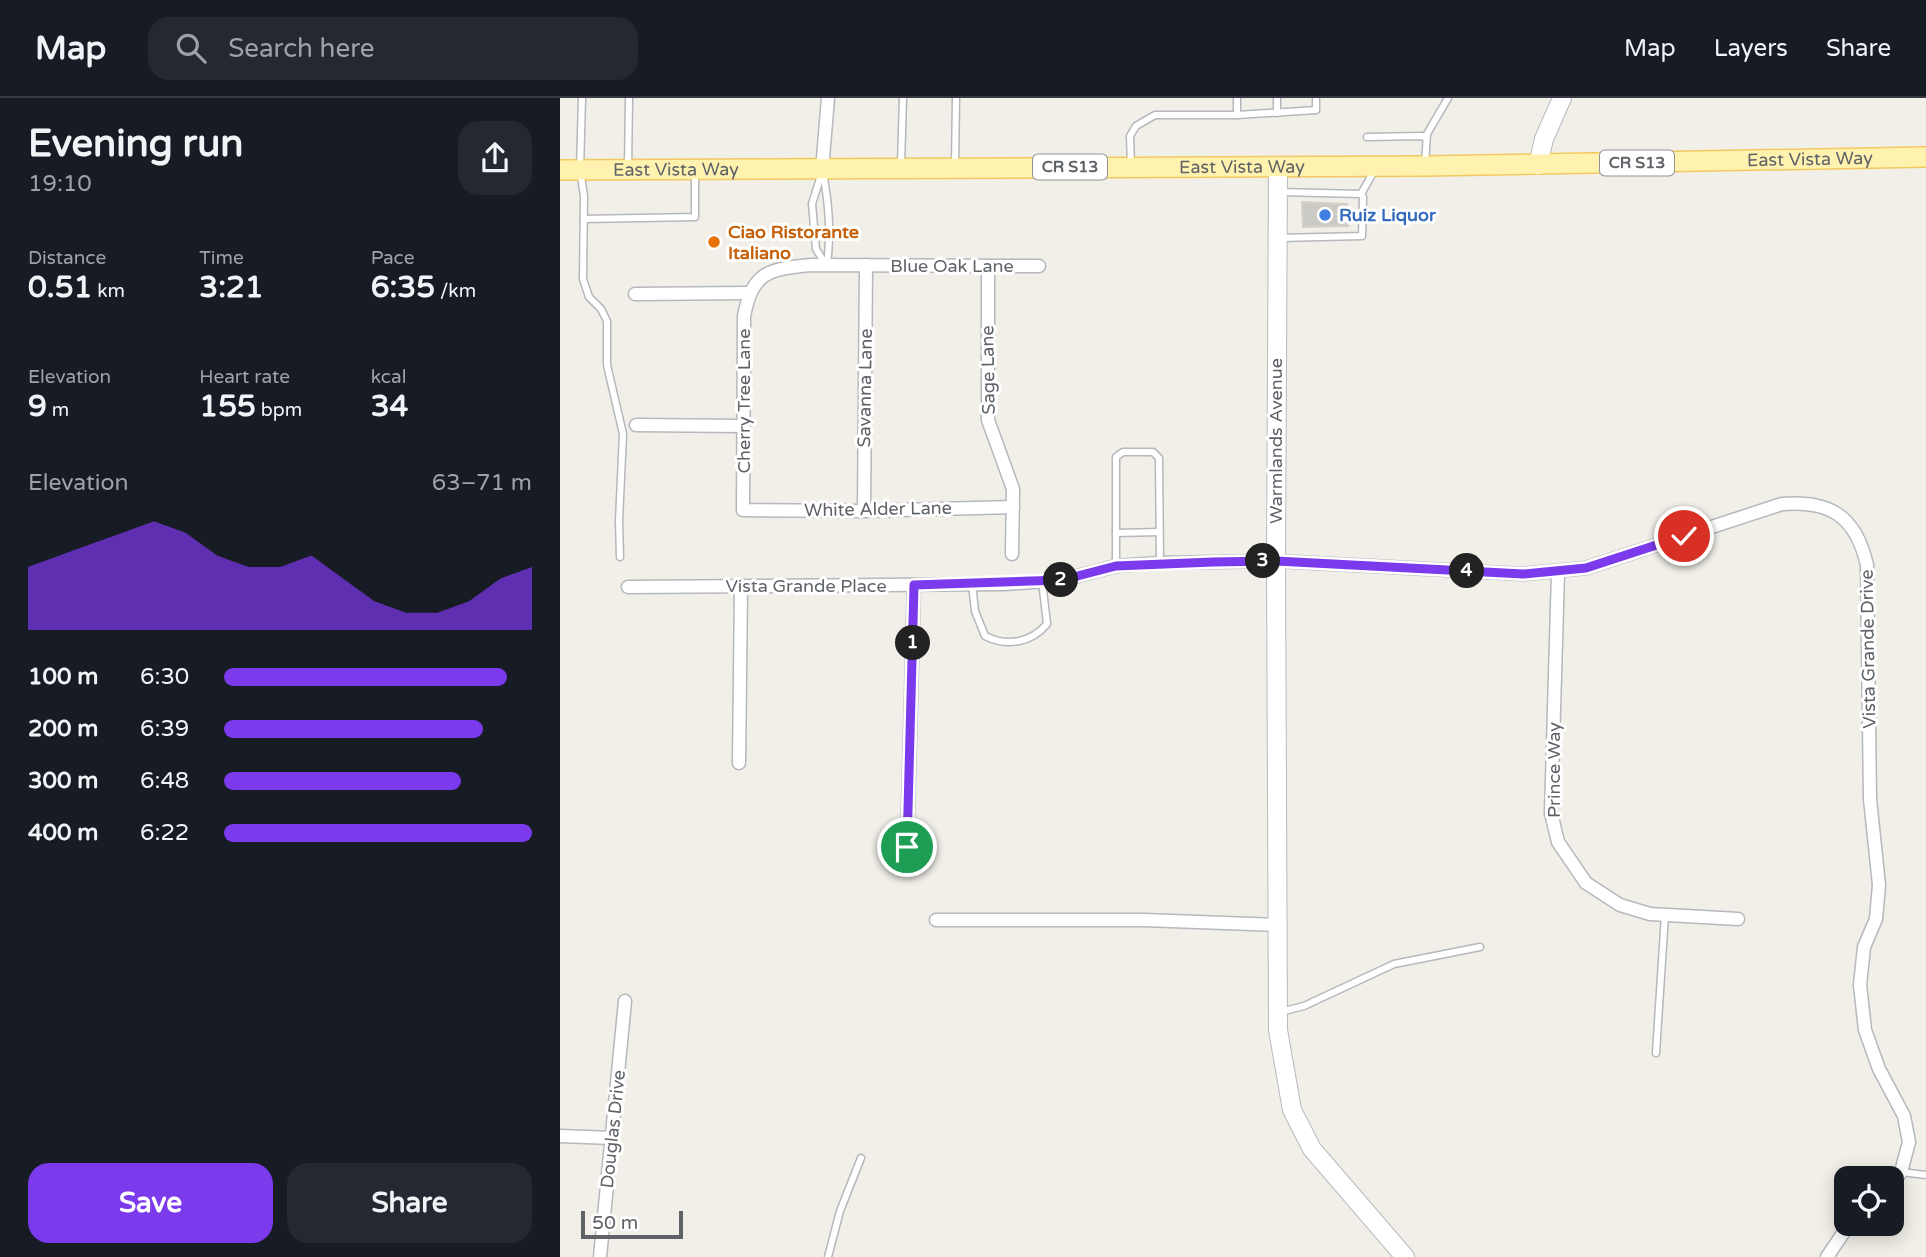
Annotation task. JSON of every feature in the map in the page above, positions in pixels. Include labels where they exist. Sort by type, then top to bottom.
[{"type":"main road","name":"East Vista Way","points":[[560,170],[1538,165],[1926,157]]},
{"type":"street","points":[[822,170],[828,98]]},
{"type":"street","points":[[1538,165],[1558,100]]},
{"type":"street","name":"Warmlands Avenue","points":[[1278,167],[1278,1030],[1292,1110],[1312,1149],[1405,1257]]},
{"type":"street","name":"Blue Oak Lane","points":[[749,293],[758,280],[778,268],[827,265],[1039,266]]},
{"type":"street","name":"Savanna Lane","points":[[864,511],[866,265]]},
{"type":"street","name":"Sage Lane","points":[[988,266],[988,420],[1013,489],[1012,554]]},
{"type":"street","points":[[635,294],[749,293]]},
{"type":"street","name":"Cherry Tree Lane","points":[[743,510],[744,316],[749,293]]},
{"type":"street","points":[[636,425],[743,426]]},
{"type":"street","name":"Vista Grande Drive","points":[[1276,561],[1523,574],[1558,572],[1586,568],[1782,504],[1819,505],[1848,522],[1862,543],[1867,565],[1870,799],[1879,885],[1876,919],[1864,947],[1860,985],[1865,1030],[1879,1069],[1904,1116],[1909,1142],[1903,1166]]},
{"type":"street","name":"White Alder Lane","points":[[743,510],[864,511],[1013,507]]},
{"type":"street","name":"Vista Grande Place","points":[[628,587],[972,584],[1062,580],[1116,566],[1276,561]]},
{"type":"street","name":"Prince Way","points":[[1558,572],[1551,813],[1558,842],[1586,883],[1620,905],[1650,914],[1738,919]]},
{"type":"street","points":[[907,847],[914,585]]},
{"type":"street","points":[[739,763],[741,587]]},
{"type":"street","points":[[936,920],[1144,920],[1279,925]]},
{"type":"street","name":"Douglas Drive","points":[[600,1257],[625,1001]]},
{"type":"street","points":[[560,1136],[612,1138]]},
{"type":"street","points":[[1828,1257],[1842,1236]]},
{"type":"lane","points":[[582,98],[580,170],[584,196],[583,279],[589,297],[601,309],[607,321],[607,365],[623,434],[620,557]]},
{"type":"lane","points":[[628,170],[629,98]]},
{"type":"lane","points":[[901,170],[903,98]]},
{"type":"lane","points":[[955,168],[956,98]]},
{"type":"lane","points":[[1237,98],[1237,115]]},
{"type":"lane","points":[[1277,98],[1277,113]]},
{"type":"lane","points":[[1132,167],[1130,136],[1136,126],[1155,115],[1237,115],[1316,110],[1316,98]]},
{"type":"lane","points":[[1425,166],[1426,138],[1448,98]]},
{"type":"lane","points":[[1367,137],[1426,138]]},
{"type":"lane","points":[[1277,238],[1362,236],[1361,194],[1377,166]]},
{"type":"lane","points":[[584,219],[695,217],[695,170]]},
{"type":"lane","points":[[822,170],[813,204],[816,249],[827,265]]},
{"type":"lane","points":[[822,170],[830,208],[827,265]]},
{"type":"lane","points":[[1277,192],[1361,194]]},
{"type":"lane","points":[[1116,566],[1116,457],[1123,452],[1153,452],[1159,458],[1160,563]]},
{"type":"lane","points":[[1116,533],[1159,532]]},
{"type":"lane","points":[[972,584],[975,611],[985,636],[992,640],[1018,641],[1040,633],[1047,624],[1042,581]]},
{"type":"lane","points":[[1656,1053],[1665,915]]},
{"type":"lane","points":[[1278,1012],[1304,1006],[1394,964],[1480,947]]},
{"type":"lane","points":[[828,1257],[840,1211],[861,1158]]},
{"type":"lane","points":[[1904,1172],[1926,1175]]},
{"type":"building","name":"Ruiz Liquor","points":[[1302,202],[1347,204],[1348,226],[1303,227]]},
{"type":"place","name":"Ruiz Liquor","points":[[1325,215]]},
{"type":"place","name":"Ciao Ristorante Italiano","points":[[714,242]]},
{"type":"route","points":[[907,847],[914,585],[1062,580],[1116,566],[1160,563],[1276,561],[1523,574],[1558,572],[1586,568],[1684,536]]}]
